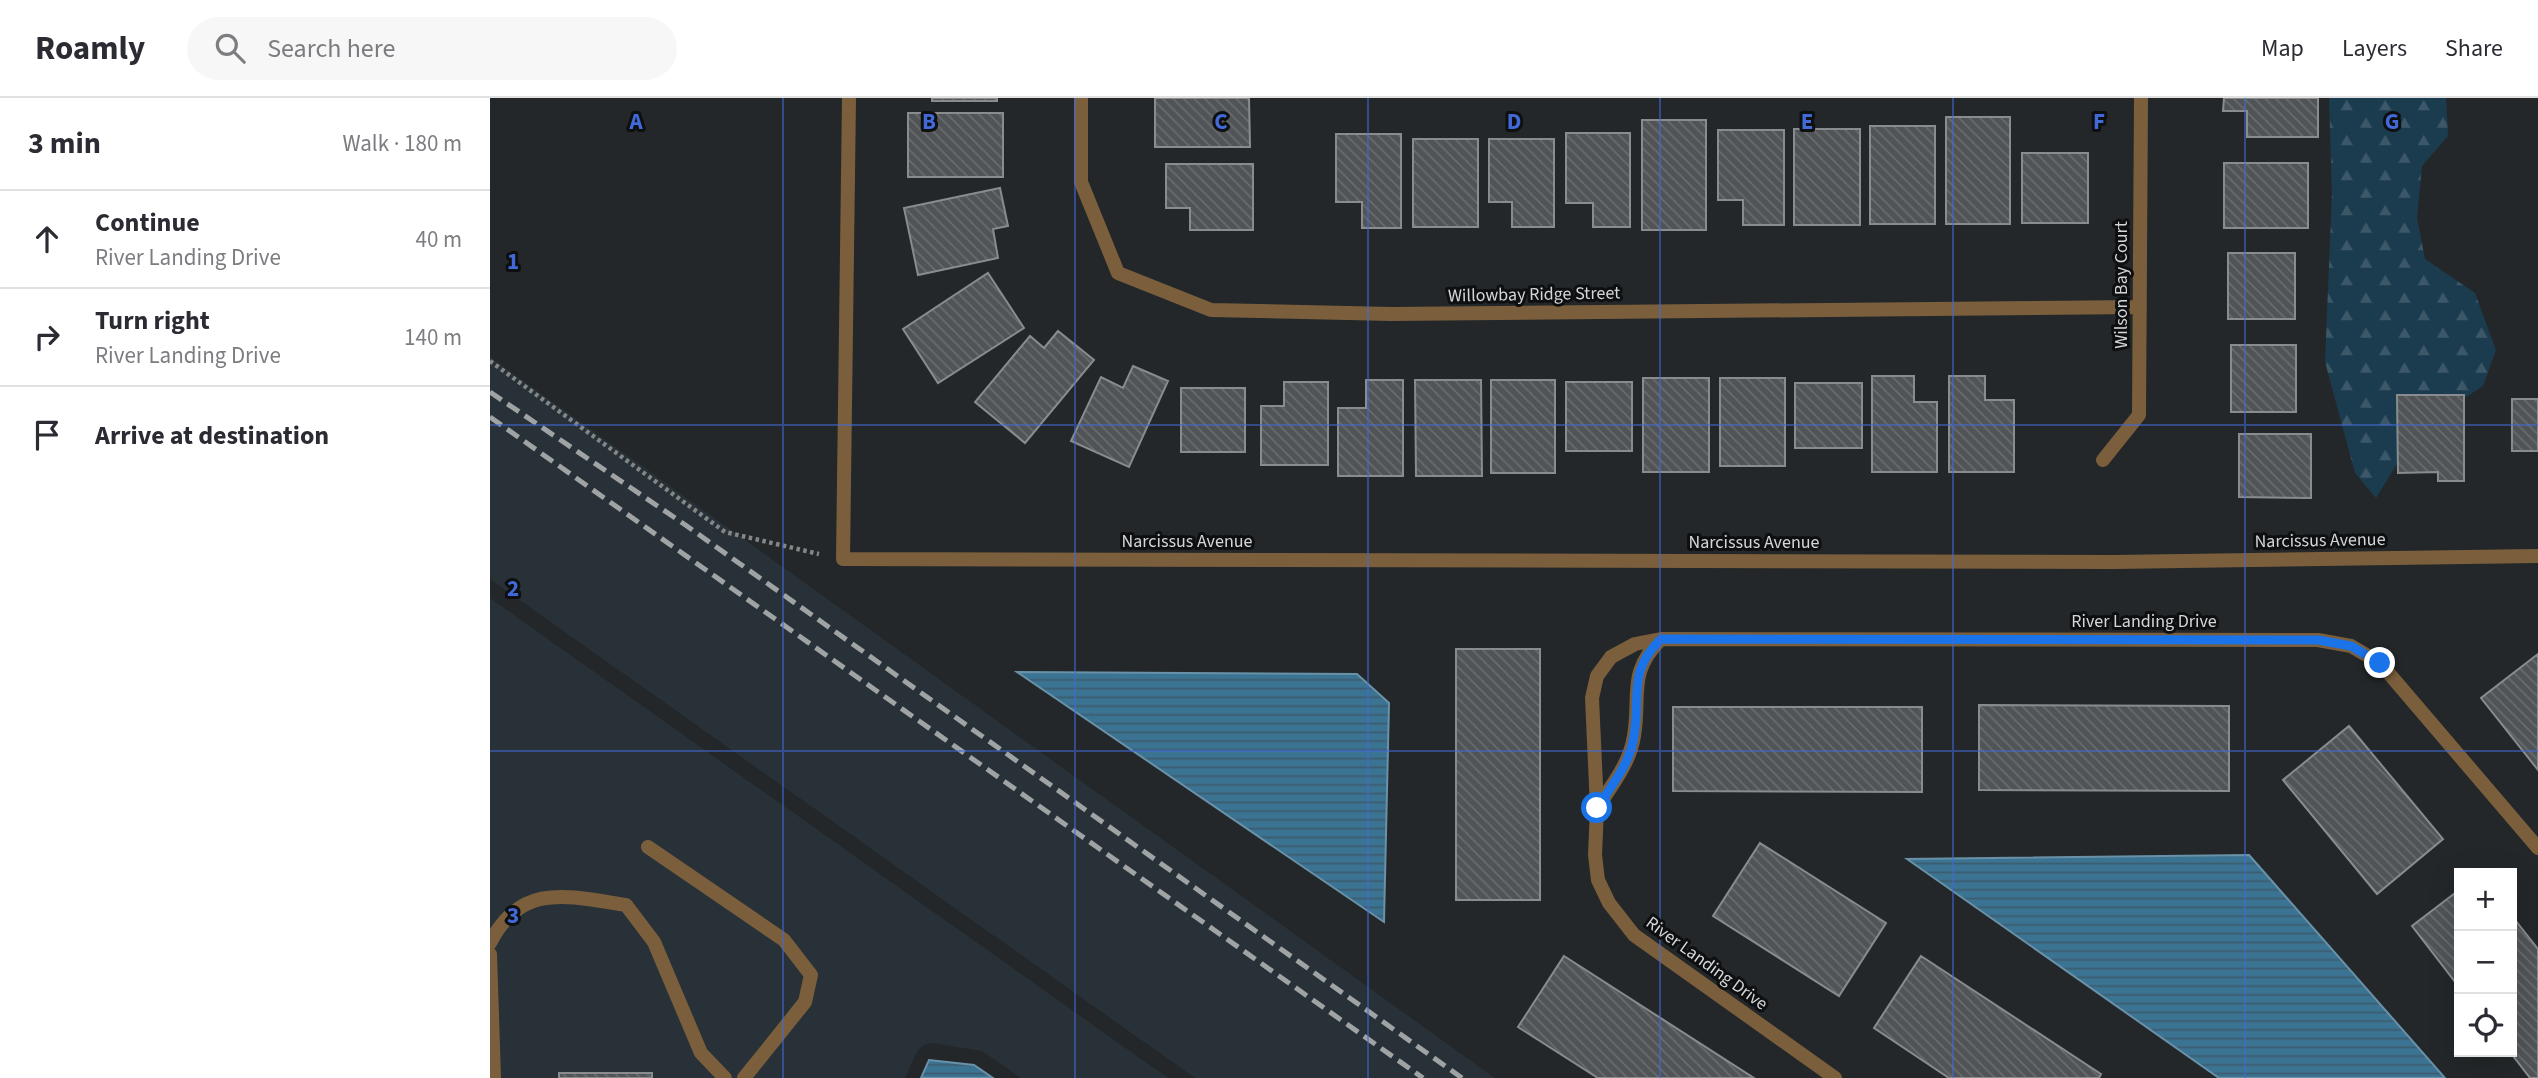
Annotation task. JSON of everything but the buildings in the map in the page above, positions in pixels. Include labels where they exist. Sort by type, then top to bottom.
[{"type":"street","points":[[844,559],[849,98]]},
{"type":"street","name":"Willowbay Ridge Street","points":[[1081,98],[1081,182],[1118,273],[1211,310],[1391,314],[2140,307]]},
{"type":"street","name":"Wilson Bay Court","points":[[2103,460],[2139,415],[2141,98]]},
{"type":"street","name":"Narcissus Avenue","points":[[844,559],[2113,562],[2538,556]]},
{"type":"street","points":[[1597,808],[1628,761],[1635,735],[1635,689],[1641,665],[1661,639]]},
{"type":"street","name":"River Landing Drive","points":[[1835,1078],[1634,935],[1609,903],[1598,880],[1595,855],[1597,808],[1592,698],[1597,676],[1611,657],[1635,644],[1661,639],[2318,640],[2351,646],[2380,663],[2538,848]]},
{"type":"street","points":[[648,847],[784,940],[811,975],[805,1002],[744,1078]]},
{"type":"street","points":[[490,943],[502,920],[528,902],[568,896],[625,905],[654,942],[701,1053],[725,1078]]},
{"type":"street","points":[[490,954],[494,1078]]},
{"type":"path","points":[[490,361],[725,532],[844,559]]},
{"type":"shaded area","points":[[490,357],[1495,1078],[1195,1078],[490,579]]},
{"type":"shaded area","points":[[490,598],[1168,1078],[1021,1078],[982,1051],[931,1043],[922,1046],[916,1053],[905,1078],[490,1078]]},
{"type":"shaded area","points":[[1017,672],[1357,674],[1389,703],[1384,922]]},
{"type":"shaded area","points":[[2249,855],[2445,1078],[2219,1078],[1907,859]]},
{"type":"shaded area","points":[[929,1060],[974,1065],[993,1078],[921,1078]]},
{"type":"green space","points":[[2329,98],[2446,98],[2448,136],[2422,166],[2417,218],[2425,259],[2475,293],[2496,350],[2483,386],[2448,409],[2403,454],[2376,498],[2355,473],[2325,362],[2332,193]]},
{"type":"railway","points":[[490,392],[684,524],[1462,1078]]},
{"type":"railway","points":[[490,417],[1423,1078]]},
{"type":"route","points":[[1597,808],[1628,761],[1635,735],[1635,689],[1641,665],[1648,652],[1661,639],[2318,640],[2351,646],[2380,663]]}]
